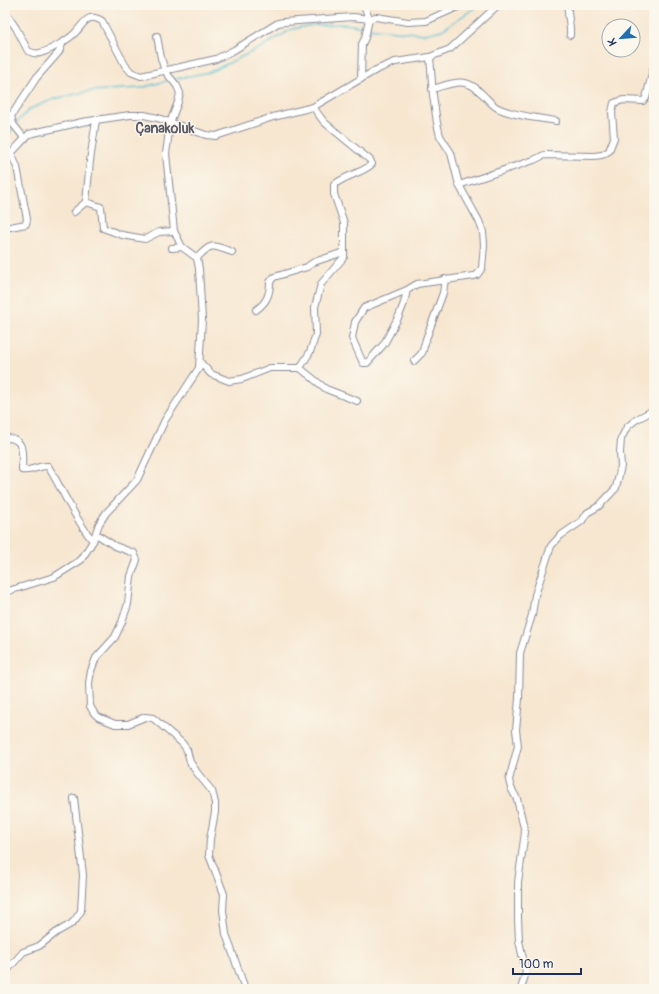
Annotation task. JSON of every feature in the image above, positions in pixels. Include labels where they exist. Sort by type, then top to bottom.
[{"type":"street","points":[[361,79],[362,44],[369,19],[364,5]]},
{"type":"street","points":[[5,12],[16,28],[28,51],[40,53],[63,42],[76,32],[82,23],[88,19],[96,18],[102,21],[125,65],[131,72],[141,76],[216,59],[278,24],[309,19],[353,17],[369,19],[376,17],[408,22],[426,21],[462,5]]},
{"type":"street","points":[[5,160],[29,134],[82,122],[130,115],[144,115],[206,135],[216,136],[273,117],[313,107],[376,70],[395,62],[430,57],[450,49],[498,5]]},
{"type":"street","points":[[568,5],[568,17],[571,28],[570,35]]},
{"type":"street","points":[[5,592],[54,577],[80,560],[94,538],[99,524],[106,513],[136,480],[161,426],[199,368],[202,320],[199,269],[197,258],[182,247],[174,231],[166,154],[170,123],[180,93],[177,86],[165,71],[157,36]]},
{"type":"street","points":[[25,139],[15,126],[11,116],[37,77],[59,52],[63,42]]},
{"type":"street","points":[[407,290],[401,309],[384,344],[367,363],[363,363],[352,338],[355,322],[364,308],[407,290],[416,284],[474,276],[477,275],[482,268],[484,245],[483,232],[459,185],[451,153],[440,136],[432,89],[430,57]]},
{"type":"street","points":[[646,98],[654,66]]},
{"type":"street","points":[[432,89],[458,82],[466,83],[474,86],[496,107],[512,113],[556,120]]},
{"type":"street","points":[[459,185],[534,160],[544,155],[602,155],[609,151],[614,138],[612,112],[614,103],[623,100],[643,101],[654,95]]},
{"type":"street","points":[[300,368],[310,352],[316,334],[315,308],[321,284],[344,257],[344,224],[334,194],[334,185],[372,164],[370,160],[324,122],[313,107]]},
{"type":"street","points":[[74,212],[86,202],[96,120]]},
{"type":"street","points":[[5,228],[26,224],[27,219],[17,167],[11,153]]},
{"type":"street","points":[[86,202],[101,207],[103,228],[122,235],[145,239],[159,232],[174,231]]},
{"type":"street","points":[[197,258],[209,246],[215,246],[232,252]]},
{"type":"street","points":[[172,248],[182,247]]},
{"type":"street","points":[[256,310],[266,301],[270,291],[270,282],[274,277],[307,267],[314,262],[344,252]]},
{"type":"street","points":[[414,361],[422,353],[443,293],[445,279]]},
{"type":"street","points":[[200,362],[211,374],[229,381],[242,379],[270,368],[300,368],[326,389],[357,401]]},
{"type":"street","points":[[521,989],[526,972],[519,941],[518,889],[525,832],[517,800],[509,780],[518,746],[516,730],[519,699],[520,652],[532,615],[535,595],[551,546],[560,536],[582,521],[587,514],[599,506],[616,488],[621,466],[621,439],[627,427],[637,419],[654,410]]},
{"type":"street","points":[[5,438],[11,438],[18,442],[22,450],[22,470],[26,471],[43,465],[48,466],[83,530],[94,538],[134,553],[136,560],[131,576],[128,604],[122,622],[115,637],[96,658],[91,671],[90,706],[98,717],[115,724],[128,724],[145,717],[153,718],[187,750],[190,762],[212,791],[215,803],[215,812],[210,839],[209,855],[224,894],[223,910],[226,934],[245,989]]},
{"type":"street","points":[[5,973],[23,952],[39,946],[57,932],[71,924],[76,920],[81,911],[83,875],[74,798]]},
{"type":"waterway","points":[[368,28],[425,34],[442,30],[479,5]]},
{"type":"waterway","points":[[174,79],[210,72],[262,47],[292,29],[312,25],[345,24],[364,27]]},
{"type":"waterway","points":[[15,124],[30,109],[54,99],[90,91],[140,88],[171,80]]},
{"type":"waterway","points":[[5,140],[13,128]]},
{"type":"district","name":"Çanakoluk","points":[[165,128]]}]
